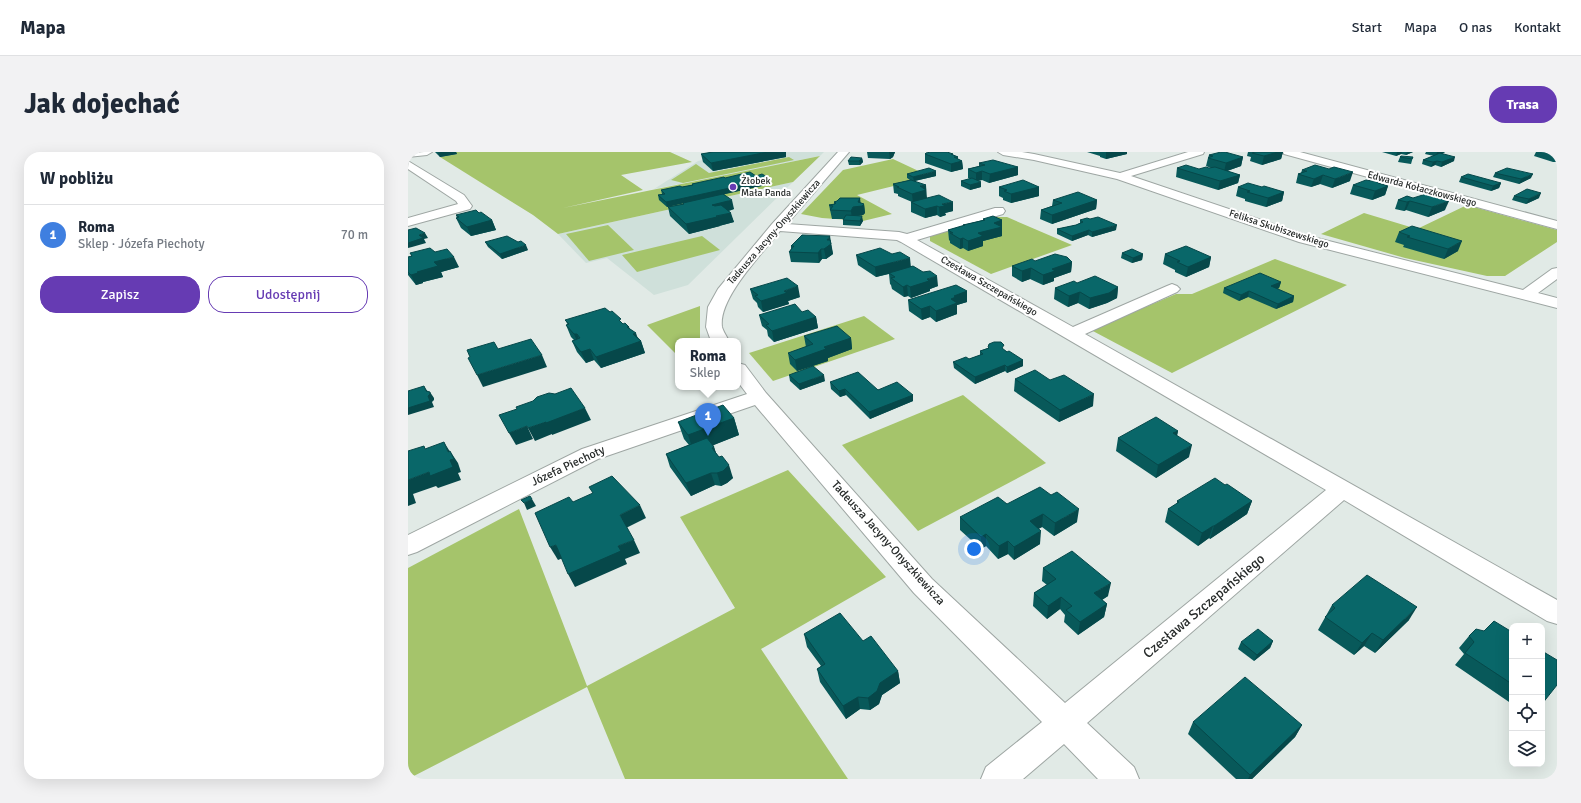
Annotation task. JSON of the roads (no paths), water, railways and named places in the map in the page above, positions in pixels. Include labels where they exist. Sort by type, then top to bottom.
[{"type":"street","points":[[408,154],[426,152]]},
{"type":"street","name":"Tadeusza Jacyny-Onyszkiewicza","points":[[719,338],[714,327],[716,307],[726,289],[777,227],[844,152]]},
{"type":"street","name":"Feliksa Skubiszewskiego","points":[[1003,152],[1034,157],[1120,176],[1304,239],[1557,303]]},
{"type":"street","points":[[1120,176],[1199,152]]},
{"type":"street","name":"Edwarda Kołaczkowskiego","points":[[1288,152],[1557,225]]},
{"type":"street","points":[[408,164],[460,198],[466,206],[408,222]]},
{"type":"street","name":"Czesława Szczepańskiego","points":[[906,239],[999,211]]},
{"type":"street","name":"Czesława Szczepańskiego","points":[[777,227],[900,236],[1557,613]]},
{"type":"street","points":[[1526,295],[1557,272]]},
{"type":"street","points":[[1072,334],[1172,289]]},
{"type":"street","name":"Tadeusza Jacyny-Onyszkiewicza","points":[[741,373],[759,397],[923,586],[1066,723],[1122,779]]},
{"type":"street","name":"Józefa Piechoty","points":[[408,546],[590,454],[759,397]]},
{"type":"street","name":"Czesława Szczepańskiego","points":[[1066,723],[1342,489]]},
{"type":"street","points":[[998,779],[1066,723]]},
{"type":"place","name":"Żłobek Mała Panda","points":[[733,187]]},
{"type":"place","name":"Roma","points":[[708,436]]}]
